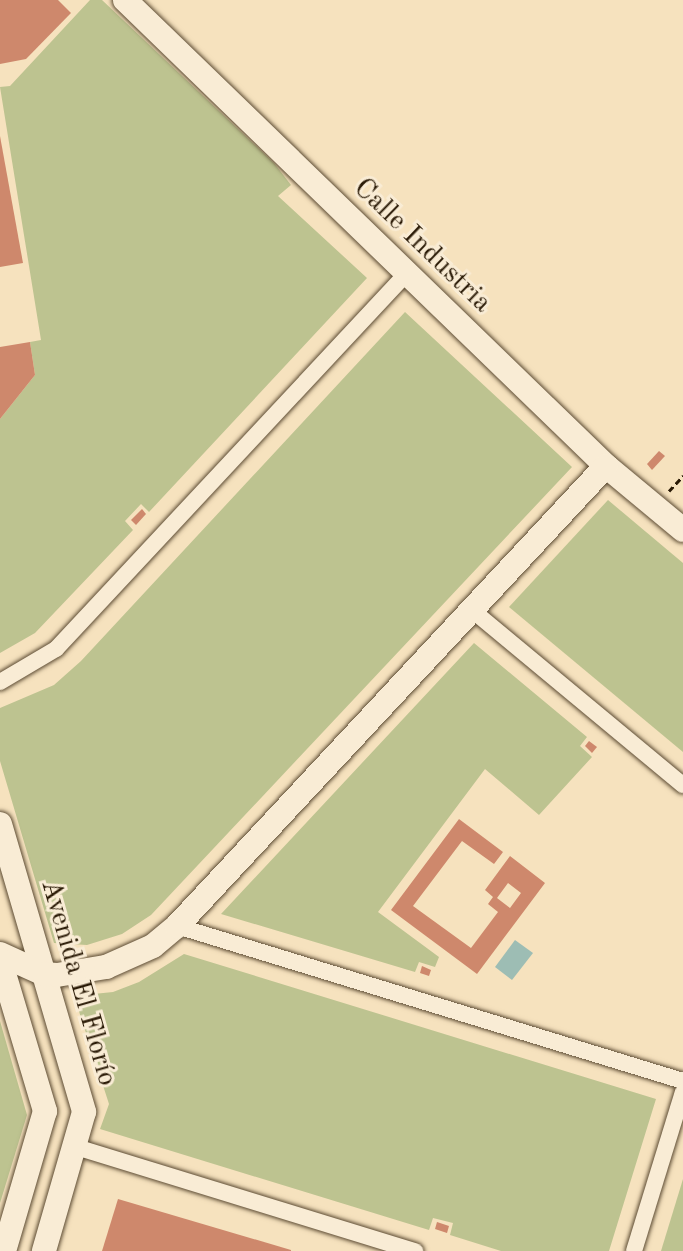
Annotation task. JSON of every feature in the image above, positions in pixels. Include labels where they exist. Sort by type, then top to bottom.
[{"type":"main road","name":"Calle Industria","points":[[136,4],[606,466],[683,530]]},
{"type":"main road","points":[[0,957],[44,974],[106,967],[132,958],[177,926],[606,466]]},
{"type":"main road","name":"Avenida El Florío","points":[[0,824],[84,1112],[44,1251]]},
{"type":"main road","points":[[0,957],[45,1111],[4,1251]]},
{"type":"main road","points":[[40,1136],[76,1147]]},
{"type":"street","points":[[0,682],[56,649],[407,273]]},
{"type":"street","points":[[472,610],[683,785]]},
{"type":"street","points":[[177,926],[683,1081]]},
{"type":"street","points":[[634,1251],[683,1092]]},
{"type":"street","points":[[76,1147],[415,1251]]},
{"type":"path","points":[[669,491],[683,476]]},
{"type":"green space","points":[[90,0],[102,0],[274,163],[291,185],[278,196],[367,278],[149,512],[141,504],[125,521],[133,530],[35,633],[0,653],[0,419],[35,375],[30,342],[41,340],[0,87],[10,86]]},
{"type":"green space","points":[[405,312],[572,467],[151,915],[122,934],[87,945],[54,943],[0,761],[0,708],[54,685],[81,661]]},
{"type":"green space","points":[[608,500],[683,563],[683,752],[509,607]]},
{"type":"green space","points":[[474,643],[587,737],[580,746],[592,757],[539,815],[485,769],[378,912],[439,957],[435,967],[419,962],[415,972],[221,914]]},
{"type":"green space","points":[[184,954],[656,1099],[609,1251],[501,1251],[450,1235],[453,1223],[433,1218],[429,1230],[100,1129],[109,1104],[74,996],[113,992],[139,982]]},
{"type":"green space","points":[[0,1021],[27,1115],[0,1203]]},
{"type":"green space","points":[[683,1179],[683,1251],[661,1251]]},
{"type":"water","points":[[515,940],[533,953],[512,980],[495,967]]},
{"type":"building","points":[[0,0],[58,0],[71,13],[26,59],[0,64]]},
{"type":"building","points":[[0,136],[23,263],[0,267]]},
{"type":"building","points":[[30,342],[35,375],[0,419],[0,347]]},
{"type":"building","points":[[659,451],[665,456],[652,470],[647,464]]},
{"type":"building","points":[[142,509],[146,514],[136,525],[131,520]]},
{"type":"building","points":[[589,741],[597,747],[592,753],[585,746]]},
{"type":"building","points":[[459,819],[503,852],[494,864],[462,841],[413,906],[471,948],[498,912],[488,904],[493,897],[485,890],[510,856],[545,883],[477,974],[391,910]],"holes":[[[508,883],[521,893],[510,908],[497,898]]]},
{"type":"building","points":[[422,966],[431,970],[429,976],[420,973]]},
{"type":"building","points":[[118,1199],[291,1250],[291,1251],[102,1251]]},
{"type":"building","points":[[437,1222],[449,1226],[447,1233],[435,1229]]}]
